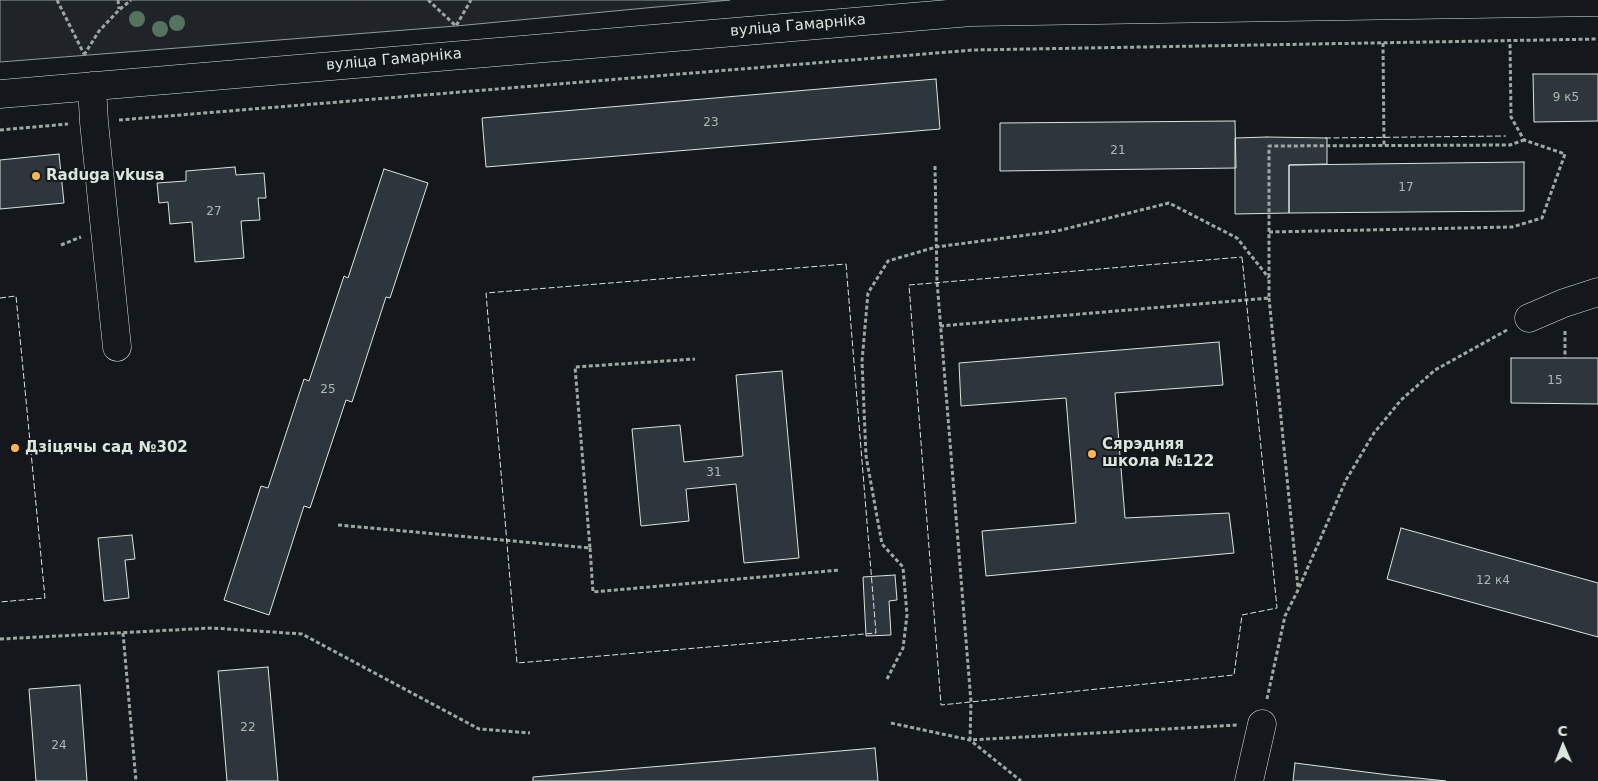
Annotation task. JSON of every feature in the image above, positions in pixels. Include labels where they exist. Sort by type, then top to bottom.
[{"type":"street","name":"вуліца Гамарніка","points":[[0,94],[971,12],[1598,2]]},
{"type":"street","points":[[92,86],[117,347]]},
{"type":"street","points":[[1529,318],[1564,303],[1598,292]]},
{"type":"street","points":[[1249,781],[1262,724]]},
{"type":"path","points":[[57,0],[84,55],[99,31],[131,0]]},
{"type":"path","points":[[118,0],[119,10]]},
{"type":"path","points":[[428,0],[456,26],[471,0]]},
{"type":"path","points":[[0,130],[973,50],[1598,39]]},
{"type":"path","points":[[1510,41],[1511,117],[1524,140]]},
{"type":"path","points":[[1383,43],[1384,146]]},
{"type":"path","points":[[1269,232],[1512,227],[1542,218],[1565,154],[1524,140],[1510,145],[1269,146],[1269,213],[1269,232],[1269,298],[1298,590]]},
{"type":"path","points":[[935,166],[936,247],[940,326],[971,702],[970,740]]},
{"type":"path","points":[[887,679],[903,648],[907,615],[903,567],[882,544],[866,456],[862,362],[868,293],[888,261],[936,247],[1057,231],[1169,203],[1237,238],[1269,278]]},
{"type":"path","points":[[940,326],[1269,298]]},
{"type":"path","points":[[891,724],[970,740],[1262,724],[1285,616],[1346,480],[1374,433],[1401,400],[1435,370],[1529,318]]},
{"type":"path","points":[[695,359],[575,367],[593,592],[840,570]]},
{"type":"path","points":[[338,525],[590,548]]},
{"type":"path","points":[[0,639],[212,628],[302,634],[479,729],[530,733]]},
{"type":"path","points":[[123,633],[136,781]]},
{"type":"path","points":[[970,740],[1020,781]]},
{"type":"shaded area","points":[[0,0],[730,0],[456,26],[0,62]]},
{"type":"building","points":[[1533,74],[1598,74],[1598,121],[1534,122]]},
{"type":"building","points":[[936,79],[940,129],[486,167],[482,118]]},
{"type":"building","points":[[1235,121],[1236,168],[1000,171],[1000,123]]},
{"type":"building","points":[[1235,138],[1327,138],[1327,164],[1289,165],[1289,213],[1235,214]]},
{"type":"building","points":[[59,154],[64,203],[0,209],[0,160]]},
{"type":"building","points":[[1524,162],[1524,211],[1289,213],[1289,165]]},
{"type":"building","points":[[235,167],[236,175],[264,173],[266,198],[258,198],[260,220],[241,221],[244,258],[195,262],[192,222],[170,224],[168,202],[159,203],[157,183],[186,181],[186,171]]},
{"type":"building","points":[[384,169],[428,183],[390,298],[386,297],[352,402],[346,400],[310,508],[304,506],[269,615],[224,600],[261,486],[268,488],[304,379],[309,381],[344,276],[348,278]]},
{"type":"building","points":[[1219,342],[1223,385],[1115,393],[1125,518],[1229,513],[1234,553],[986,576],[982,531],[1076,523],[1066,398],[961,406],[959,363]]},
{"type":"building","points":[[1511,358],[1598,358],[1598,404],[1511,403]]},
{"type":"building","points":[[782,371],[799,558],[744,563],[736,484],[686,489],[689,521],[641,526],[632,429],[680,425],[684,462],[743,456],[736,375]]},
{"type":"building","points":[[1401,528],[1598,583],[1598,637],[1387,579]]},
{"type":"building","points":[[132,535],[135,559],[125,560],[129,598],[104,601],[98,538]]},
{"type":"building","points":[[895,575],[897,600],[889,601],[891,635],[866,636],[863,577]]},
{"type":"building","points":[[268,667],[278,781],[227,781],[218,671]]},
{"type":"building","points":[[80,685],[87,781],[36,781],[29,689]]},
{"type":"building","points":[[875,748],[878,781],[533,781],[533,777]]},
{"type":"building","points":[[1295,763],[1389,775],[1446,781],[1293,781]]},
{"type":"fence","points":[[1325,138],[1506,136]]},
{"type":"fence","points":[[1242,257],[1277,608],[1242,615],[1234,675],[941,705],[909,285],[1242,257]]},
{"type":"fence","points":[[846,264],[876,633],[517,663],[486,293],[846,264]]},
{"type":"fence","points":[[0,298],[16,296],[45,598],[0,602]]},
{"type":"place","name":"Raduga vkusa","points":[[36,176]]},
{"type":"place","name":"Дзіцячы сад №302","points":[[15,448]]},
{"type":"place","name":"Сярэдняя школа №122","points":[[1092,454]]}]
